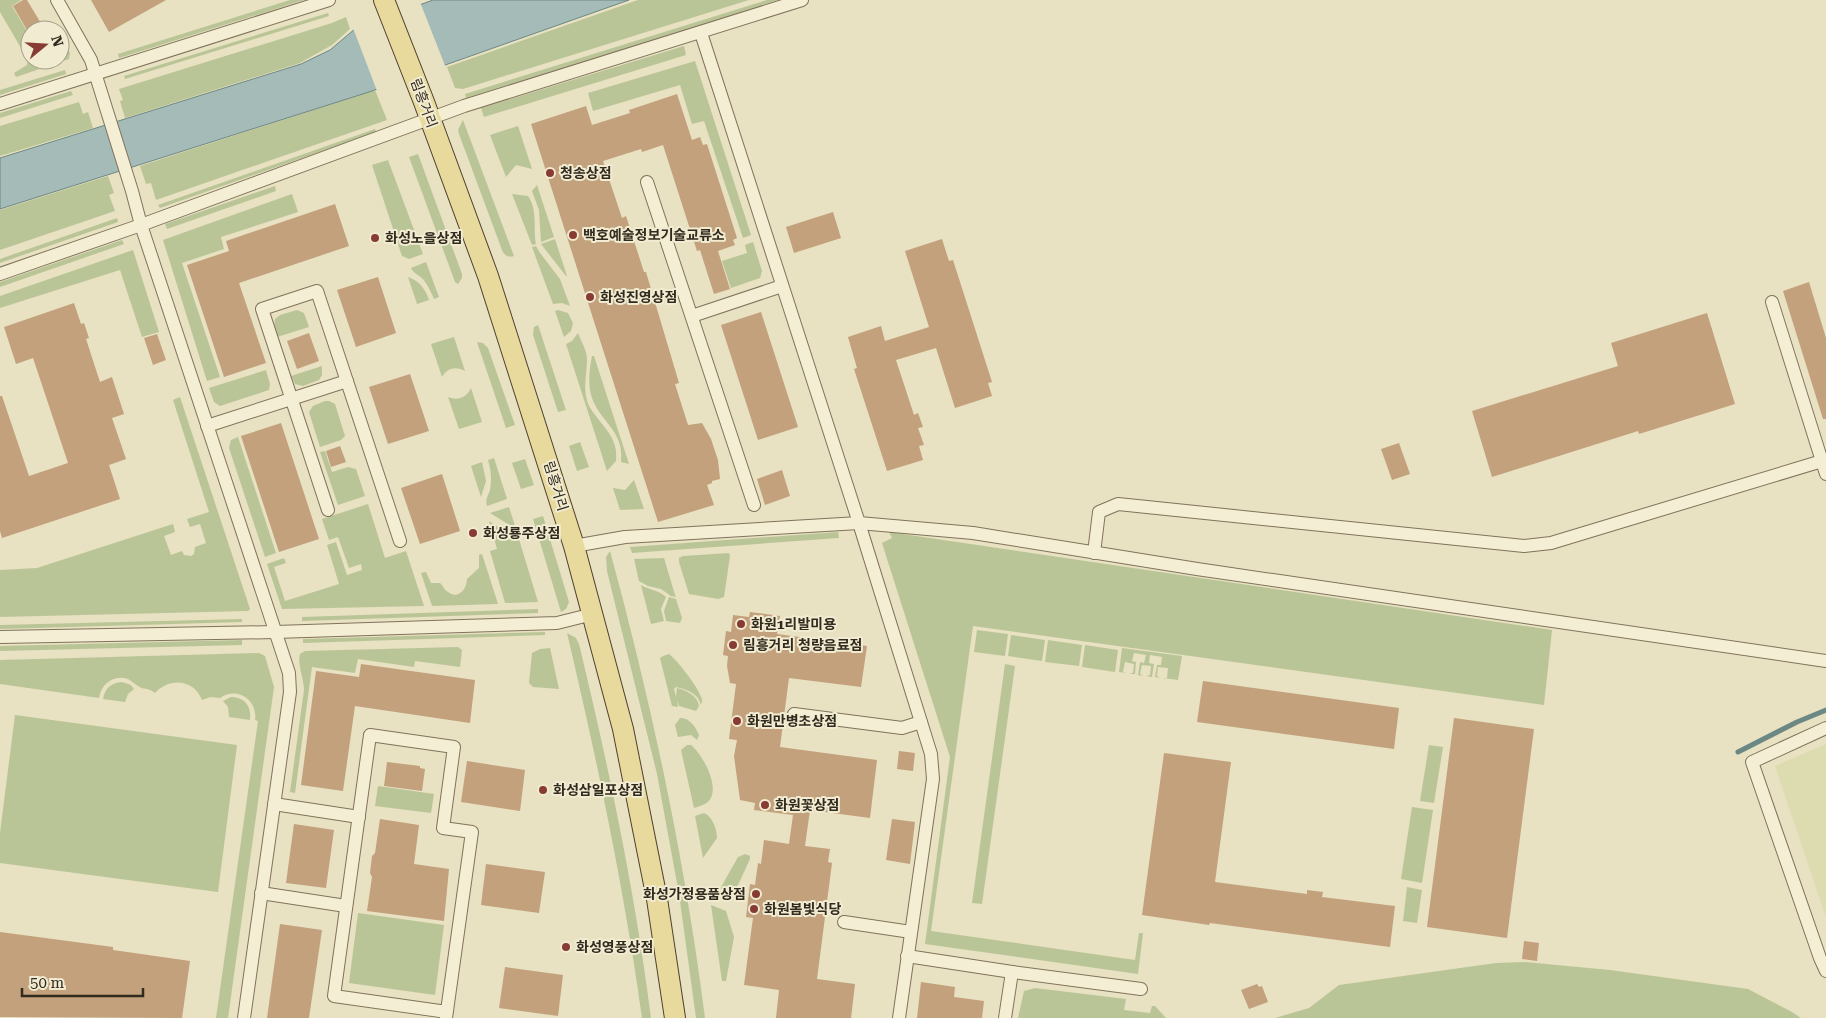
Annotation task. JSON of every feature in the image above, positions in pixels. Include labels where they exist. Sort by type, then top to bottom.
[{"type":"main road","name":"림흥거리","points":[[386,3],[488,276],[574,546],[624,729],[657,899],[675,1018]]},
{"type":"street","points":[[57,0],[86,50],[95,74],[141,225],[289,673],[290,692],[244,1018]]},
{"type":"street","points":[[0,104],[329,0]]},
{"type":"street","points":[[0,274],[141,225],[427,111],[464,106],[802,0]]},
{"type":"street","points":[[701,33],[859,523],[931,754],[933,779],[899,1018]]},
{"type":"street","points":[[647,182],[754,505]]},
{"type":"street","points":[[692,316],[782,286]]},
{"type":"street","points":[[328,510],[262,310],[317,291],[400,542]]},
{"type":"street","points":[[1772,302],[1826,474]]},
{"type":"street","points":[[207,426],[346,381]]},
{"type":"street","points":[[1094,553],[1099,512],[1118,504],[1486,543],[1524,546],[1550,543],[1822,461]]},
{"type":"street","points":[[574,546],[625,537],[859,523],[973,533],[1094,553],[1826,661]]},
{"type":"street","points":[[0,637],[275,632],[557,623],[593,614]]},
{"type":"street","points":[[794,714],[902,728],[921,722]]},
{"type":"street","points":[[1826,728],[1752,762],[1826,971]]},
{"type":"street","points":[[370,735],[454,747],[443,828],[472,832],[447,1015],[334,996],[359,817],[370,735]]},
{"type":"street","points":[[274,804],[359,817]]},
{"type":"street","points":[[262,893],[346,906]]},
{"type":"street","points":[[844,922],[911,932]]},
{"type":"street","points":[[907,956],[1141,989]]},
{"type":"street","points":[[1005,1018],[1012,972]]},
{"type":"shaded area","points":[[1826,744],[1826,917],[1775,766]]},
{"type":"green space","points":[[0,0],[21,0],[12,6],[20,20],[20,46],[0,12]]},
{"type":"green space","points":[[290,0],[304,0],[119,58],[118,54]]},
{"type":"green space","points":[[638,0],[749,0],[463,89],[455,88],[447,67]]},
{"type":"green space","points":[[767,0],[778,0],[466,98],[465,94]]},
{"type":"green space","points":[[328,13],[329,16],[125,79],[124,76]]},
{"type":"green space","points":[[346,17],[350,29],[332,45],[300,63],[125,118],[120,101],[123,100],[119,89]]},
{"type":"green space","points":[[684,46],[686,55],[484,117],[481,108]]},
{"type":"green space","points":[[695,61],[751,235],[743,238],[704,121],[692,124],[680,85],[593,111],[588,93]]},
{"type":"green space","points":[[20,69],[37,70],[16,77],[14,73]]},
{"type":"green space","points":[[65,70],[66,74],[0,95],[0,90]]},
{"type":"green space","points":[[375,90],[387,120],[156,200],[151,183],[146,184],[140,166]]},
{"type":"green space","points":[[71,91],[73,95],[0,118],[0,113]]},
{"type":"green space","points":[[79,102],[83,114],[88,112],[93,128],[0,156],[0,126]]},
{"type":"green space","points":[[463,120],[514,256],[506,256],[502,250],[459,134],[458,130]]},
{"type":"green space","points":[[518,126],[532,169],[516,165],[506,177],[490,135]]},
{"type":"green space","points":[[375,129],[376,132],[160,208],[158,205]]},
{"type":"green space","points":[[418,154],[462,274],[458,284],[455,282],[409,157]]},
{"type":"green space","points":[[388,160],[423,254],[409,259],[402,256],[372,165]]},
{"type":"green space","points":[[108,176],[114,193],[109,195],[115,211],[0,250],[0,210]]},
{"type":"green space","points":[[537,185],[554,237],[541,242],[539,210],[532,191]]},
{"type":"green space","points":[[275,186],[276,191],[167,229],[165,224]]},
{"type":"green space","points":[[292,194],[298,212],[221,237],[224,249],[182,263],[220,377],[207,381],[163,240]]},
{"type":"green space","points":[[512,194],[528,196],[531,202],[534,213],[536,244],[532,245]]},
{"type":"green space","points":[[117,218],[118,222],[0,263],[0,259]]},
{"type":"green space","points":[[555,239],[567,276],[541,244]]},
{"type":"green space","points":[[122,240],[124,244],[0,287],[0,282]]},
{"type":"green space","points":[[753,242],[762,271],[760,278],[731,288],[722,261],[747,253],[745,245]]},
{"type":"green space","points":[[536,246],[560,279],[570,306],[562,303],[553,304],[532,247]]},
{"type":"green space","points":[[133,250],[159,332],[142,337],[120,270],[0,308],[0,296]]},
{"type":"green space","points":[[426,262],[439,297],[434,299],[425,281],[411,268]]},
{"type":"green space","points":[[408,277],[422,286],[429,300],[417,304]]},
{"type":"green space","points":[[297,310],[304,313],[309,327],[277,337],[274,327],[275,319],[280,315]]},
{"type":"green space","points":[[555,311],[568,313],[573,323],[571,331],[564,337]]},
{"type":"green space","points":[[538,325],[566,410],[558,412],[533,335],[534,327]]},
{"type":"green space","points":[[578,333],[587,356],[585,389],[587,400],[593,413],[608,431],[615,445],[616,461],[607,471],[566,344],[572,341]]},
{"type":"green space","points":[[454,337],[465,371],[452,369],[442,377],[431,344]]},
{"type":"green space","points":[[477,342],[483,343],[488,348],[515,425],[506,428]]},
{"type":"green space","points":[[592,356],[594,356],[629,464],[621,462],[620,444],[617,436],[598,411],[592,398],[589,380]]},
{"type":"green space","points":[[322,366],[322,375],[319,380],[303,386],[295,384],[291,376]]},
{"type":"green space","points":[[266,370],[270,384],[269,390],[220,406],[214,402],[209,388]]},
{"type":"green space","points":[[471,388],[482,422],[459,429],[448,397],[461,398]]},
{"type":"green space","points":[[180,397],[250,609],[248,611],[0,617],[0,570],[37,568],[173,524],[175,532],[164,536],[171,555],[182,551],[184,555],[191,556],[194,554],[195,547],[206,543],[200,524],[190,527],[187,519],[209,512],[173,400]]},
{"type":"green space","points":[[325,401],[335,404],[345,436],[341,440],[320,447],[309,412],[313,406]]},
{"type":"green space","points":[[238,437],[276,553],[265,557],[229,448],[231,440]]},
{"type":"green space","points":[[580,442],[589,467],[577,471],[569,446]]},
{"type":"green space","points":[[325,451],[332,472],[348,467],[356,469],[365,496],[338,505],[320,452]]},
{"type":"green space","points":[[494,458],[507,499],[487,506],[491,479],[488,460]]},
{"type":"green space","points":[[525,459],[534,485],[521,489],[512,463]]},
{"type":"green space","points":[[482,462],[486,481],[481,497],[471,466]]},
{"type":"green space","points":[[634,480],[644,509],[620,510],[613,488],[625,490]]},
{"type":"green space","points":[[368,504],[385,558],[406,551],[424,606],[282,609],[267,564],[284,558],[286,563],[274,567],[285,601],[339,584],[327,545],[336,542],[347,575],[362,570],[361,564],[349,568],[338,537],[329,540],[322,519]]},
{"type":"green space","points":[[509,507],[516,529],[490,513]]},
{"type":"green space","points":[[543,516],[569,602],[566,609],[561,612],[533,519]]},
{"type":"green space","points":[[489,521],[501,529],[518,536],[538,602],[505,603],[490,551],[497,549]]},
{"type":"green space","points":[[838,532],[839,538],[632,553],[630,547]]},
{"type":"green space","points":[[889,532],[1552,630],[1544,705],[973,626],[931,931],[1135,960],[1139,933],[1143,933],[1138,974],[925,944],[950,757],[882,543],[892,538]]},
{"type":"green space","points":[[610,551],[640,667],[666,783],[688,900],[705,1018],[696,1018],[679,894],[657,774],[607,571],[606,557]]},
{"type":"green space","points":[[729,553],[724,597],[718,599],[689,594],[679,558],[683,556]]},
{"type":"green space","points":[[482,554],[498,604],[432,606],[421,573],[426,572],[431,583],[440,583],[445,590],[455,595],[464,590],[467,579],[479,568],[479,555]]},
{"type":"green space","points":[[664,558],[676,597],[639,581],[634,559]]},
{"type":"green space","points":[[641,585],[666,597],[661,609],[664,621],[651,624]]},
{"type":"green space","points":[[669,597],[676,599],[682,618],[680,623],[666,621],[664,611]]},
{"type":"green space","points":[[538,609],[538,613],[302,621],[302,617]]},
{"type":"green space","points":[[242,619],[242,622],[0,629],[0,625]]},
{"type":"green space","points":[[977,630],[1008,634],[1005,656],[974,652]]},
{"type":"green space","points":[[545,632],[545,635],[303,643],[303,639]]},
{"type":"green space","points":[[567,633],[576,638],[579,644],[601,737],[629,877],[651,1018],[642,1018],[609,824]]},
{"type":"green space","points":[[1011,635],[1045,640],[1042,661],[1008,656]]},
{"type":"green space","points":[[242,640],[242,645],[0,651],[0,646]]},
{"type":"green space","points":[[1048,640],[1082,645],[1079,666],[1045,662]]},
{"type":"green space","points":[[1085,645],[1118,650],[1115,672],[1082,667]]},
{"type":"green space","points":[[458,647],[462,650],[460,667],[415,661],[414,667],[358,659],[355,673],[312,667],[295,793],[290,792],[304,690],[299,663],[300,654],[305,651]]},
{"type":"green space","points":[[550,648],[559,689],[533,687],[529,683],[532,653],[540,649]]},
{"type":"green space","points":[[1122,648],[1182,656],[1178,680],[1163,678],[1167,678],[1168,668],[1158,667],[1157,676],[1160,678],[1155,677],[1157,665],[1161,665],[1162,657],[1150,655],[1149,663],[1154,664],[1152,677],[1146,676],[1150,675],[1151,666],[1142,665],[1140,674],[1143,676],[1138,675],[1140,662],[1144,663],[1146,655],[1134,653],[1132,661],[1136,662],[1135,674],[1129,674],[1133,673],[1134,664],[1125,662],[1123,672],[1126,673],[1119,672]]},
{"type":"green space","points":[[259,653],[265,656],[274,687],[228,1018],[216,1018],[258,721],[255,720],[255,713],[250,701],[239,694],[220,698],[211,697],[202,700],[193,688],[181,683],[167,684],[155,693],[123,678],[109,681],[102,688],[99,698],[0,684],[0,660]]},
{"type":"green space","points":[[669,654],[692,681],[702,701],[701,705],[695,695],[676,687],[674,689],[676,697],[677,688],[691,694],[698,702],[699,706],[696,711],[679,706],[677,700],[678,707],[672,706],[660,658]]},
{"type":"green space","points":[[1005,664],[1015,666],[982,904],[972,903]]},
{"type":"green space","points":[[122,682],[131,685],[134,689],[128,694],[125,702],[103,699],[109,687]]},
{"type":"green space","points":[[236,697],[246,703],[250,710],[250,720],[229,717],[228,707],[223,701]]},
{"type":"green space","points":[[15,715],[237,745],[218,892],[0,863],[0,833]]},
{"type":"green space","points":[[680,718],[686,719],[694,726],[699,735],[697,740],[691,735],[678,737],[675,725]]},
{"type":"green space","points":[[687,745],[691,745],[695,749],[705,763],[713,788],[712,796],[708,802],[694,808],[681,750]]},
{"type":"green space","points":[[1429,745],[1443,747],[1434,803],[1420,801]]},
{"type":"green space","points":[[378,786],[434,794],[431,813],[375,806]]},
{"type":"green space","points":[[1412,807],[1433,810],[1422,883],[1401,879]]},
{"type":"green space","points":[[704,813],[714,823],[717,838],[703,858],[695,816]]},
{"type":"green space","points":[[745,854],[750,856],[750,859],[738,885],[735,888],[720,889],[738,857]]},
{"type":"green space","points":[[1407,887],[1422,890],[1417,923],[1403,921]]},
{"type":"green space","points":[[711,905],[726,911],[734,937],[726,981],[722,981]]},
{"type":"green space","points":[[358,913],[444,925],[435,995],[349,983]]},
{"type":"green space","points":[[1525,962],[1610,970],[1748,989],[1801,1018],[1275,1018],[1309,1008],[1339,985],[1496,963]]},
{"type":"green space","points":[[1035,988],[1126,999],[1124,1010],[1150,1013],[1152,1006],[1155,1006],[1166,1018],[1018,1018],[1024,991]]},
{"type":"water","points":[[433,0],[629,0],[369,92],[0,209],[0,158],[301,64],[330,50],[356,28]]},
{"type":"pier","points":[[420,2],[446,68],[377,91],[353,28]]},
{"type":"building","points":[[23,0],[27,0],[39,20],[21,20],[13,6]]},
{"type":"building","points":[[91,0],[166,0],[109,32]]},
{"type":"building","points":[[677,94],[692,140],[700,137],[703,145],[707,144],[737,238],[733,240],[735,245],[718,251],[730,289],[714,294],[700,250],[697,251],[663,145],[642,152],[641,149],[603,161],[622,218],[626,216],[644,272],[646,272],[679,383],[675,384],[688,425],[702,423],[711,439],[718,460],[720,479],[712,481],[712,483],[707,485],[714,505],[658,522],[531,124],[586,106],[592,125],[630,113],[629,110]]},
{"type":"building","points":[[335,204],[349,246],[239,283],[266,363],[224,377],[187,265],[229,251],[226,241]]},
{"type":"building","points":[[833,212],[841,238],[794,253],[786,227]]},
{"type":"building","points":[[942,239],[949,261],[953,260],[992,382],[988,383],[992,396],[955,408],[936,348],[896,360],[914,415],[918,413],[923,427],[918,428],[924,445],[919,446],[923,460],[887,471],[854,369],[857,368],[848,337],[881,326],[885,341],[929,327],[905,251]]},
{"type":"building","points":[[378,277],[396,333],[356,347],[337,290]]},
{"type":"building","points":[[1809,282],[1826,338],[1826,419],[1823,419],[1783,291]]},
{"type":"building","points":[[74,303],[81,324],[84,323],[89,338],[86,339],[100,382],[112,377],[124,414],[112,418],[126,459],[109,465],[120,499],[2,538],[0,531],[0,396],[2,396],[29,476],[68,463],[33,358],[16,364],[4,327]]},
{"type":"building","points":[[761,312],[798,427],[758,440],[721,325]]},
{"type":"building","points":[[1707,313],[1735,404],[1639,434],[1638,431],[1492,477],[1472,411],[1618,366],[1611,343]]},
{"type":"building","points":[[309,333],[319,361],[297,369],[287,341]]},
{"type":"building","points":[[157,334],[166,360],[153,365],[144,338]]},
{"type":"building","points":[[410,374],[429,431],[388,444],[369,387]]},
{"type":"building","points":[[281,423],[319,539],[279,552],[241,436]]},
{"type":"building","points":[[1399,443],[1410,474],[1392,480],[1381,449]]},
{"type":"building","points":[[340,446],[346,462],[331,467],[326,451]]},
{"type":"building","points":[[782,470],[790,496],[765,505],[757,479]]},
{"type":"building","points":[[442,474],[460,531],[420,544],[401,488]]},
{"type":"building","points":[[750,612],[780,616],[777,634],[867,646],[861,687],[789,678],[780,747],[877,760],[870,818],[810,810],[805,846],[830,849],[828,862],[832,863],[817,979],[855,984],[851,1018],[776,1018],[779,990],[744,985],[753,918],[746,917],[750,884],[755,885],[758,863],[761,864],[764,840],[789,844],[793,815],[754,810],[755,803],[740,800],[734,756],[737,740],[729,739],[736,684],[730,683],[727,666],[728,656],[723,655],[726,631],[731,632],[733,615],[749,617]]},
{"type":"building","points":[[361,664],[475,680],[470,723],[355,706],[343,791],[301,785],[316,671],[359,677]]},
{"type":"building","points":[[1203,681],[1399,708],[1394,749],[1197,722]]},
{"type":"building","points":[[1454,718],[1534,729],[1507,938],[1427,927]]},
{"type":"building","points":[[899,751],[915,753],[913,771],[897,769]]},
{"type":"building","points":[[1164,753],[1231,762],[1215,882],[1307,894],[1307,890],[1323,892],[1322,897],[1395,906],[1390,947],[1142,915]]},
{"type":"building","points":[[467,761],[525,770],[520,811],[461,802]]},
{"type":"building","points":[[387,762],[420,766],[420,768],[425,769],[422,791],[384,786]]},
{"type":"building","points":[[380,819],[419,825],[414,864],[449,869],[444,921],[367,911],[372,877],[370,873],[372,856],[375,853]]},
{"type":"building","points":[[892,819],[915,822],[910,864],[886,860]]},
{"type":"building","points":[[294,824],[334,830],[326,888],[286,883]]},
{"type":"building","points":[[486,864],[545,872],[539,913],[481,905]]},
{"type":"building","points":[[280,924],[322,930],[309,1018],[267,1018]]},
{"type":"building","points":[[0,932],[113,947],[113,950],[190,961],[182,1018],[0,1017]]},
{"type":"building","points":[[1524,941],[1539,943],[1537,961],[1522,959]]},
{"type":"building","points":[[505,967],[563,975],[558,1016],[499,1008]]},
{"type":"building","points":[[921,982],[955,987],[954,997],[984,1001],[982,1018],[917,1018]]},
{"type":"building","points":[[1257,984],[1259,987],[1262,986],[1268,1002],[1249,1009],[1241,990]]},
{"type":"waterway","points":[[1738,752],[1797,722],[1826,710]]},
{"type":"place","name":"청송상점","points":[[550,173]]},
{"type":"place","name":"백호예술정보기술교류소","points":[[573,235]]},
{"type":"place","name":"화성노을상점","points":[[375,238]]},
{"type":"place","name":"화성진영상점","points":[[590,297]]},
{"type":"place","name":"화성룡주상점","points":[[473,533]]},
{"type":"place","name":"화원1리발미용","points":[[741,624]]},
{"type":"place","name":"림흥거리 청량음료점","points":[[733,645]]},
{"type":"place","name":"화원만병초상점","points":[[737,721]]},
{"type":"place","name":"화성삼일포상점","points":[[543,790]]},
{"type":"place","name":"화원꽃상점","points":[[765,805]]},
{"type":"place","name":"화성가정용품상점","points":[[756,894]]},
{"type":"place","name":"화원봄빛식당","points":[[754,909]]},
{"type":"place","name":"화성영풍상점","points":[[566,947]]}]
